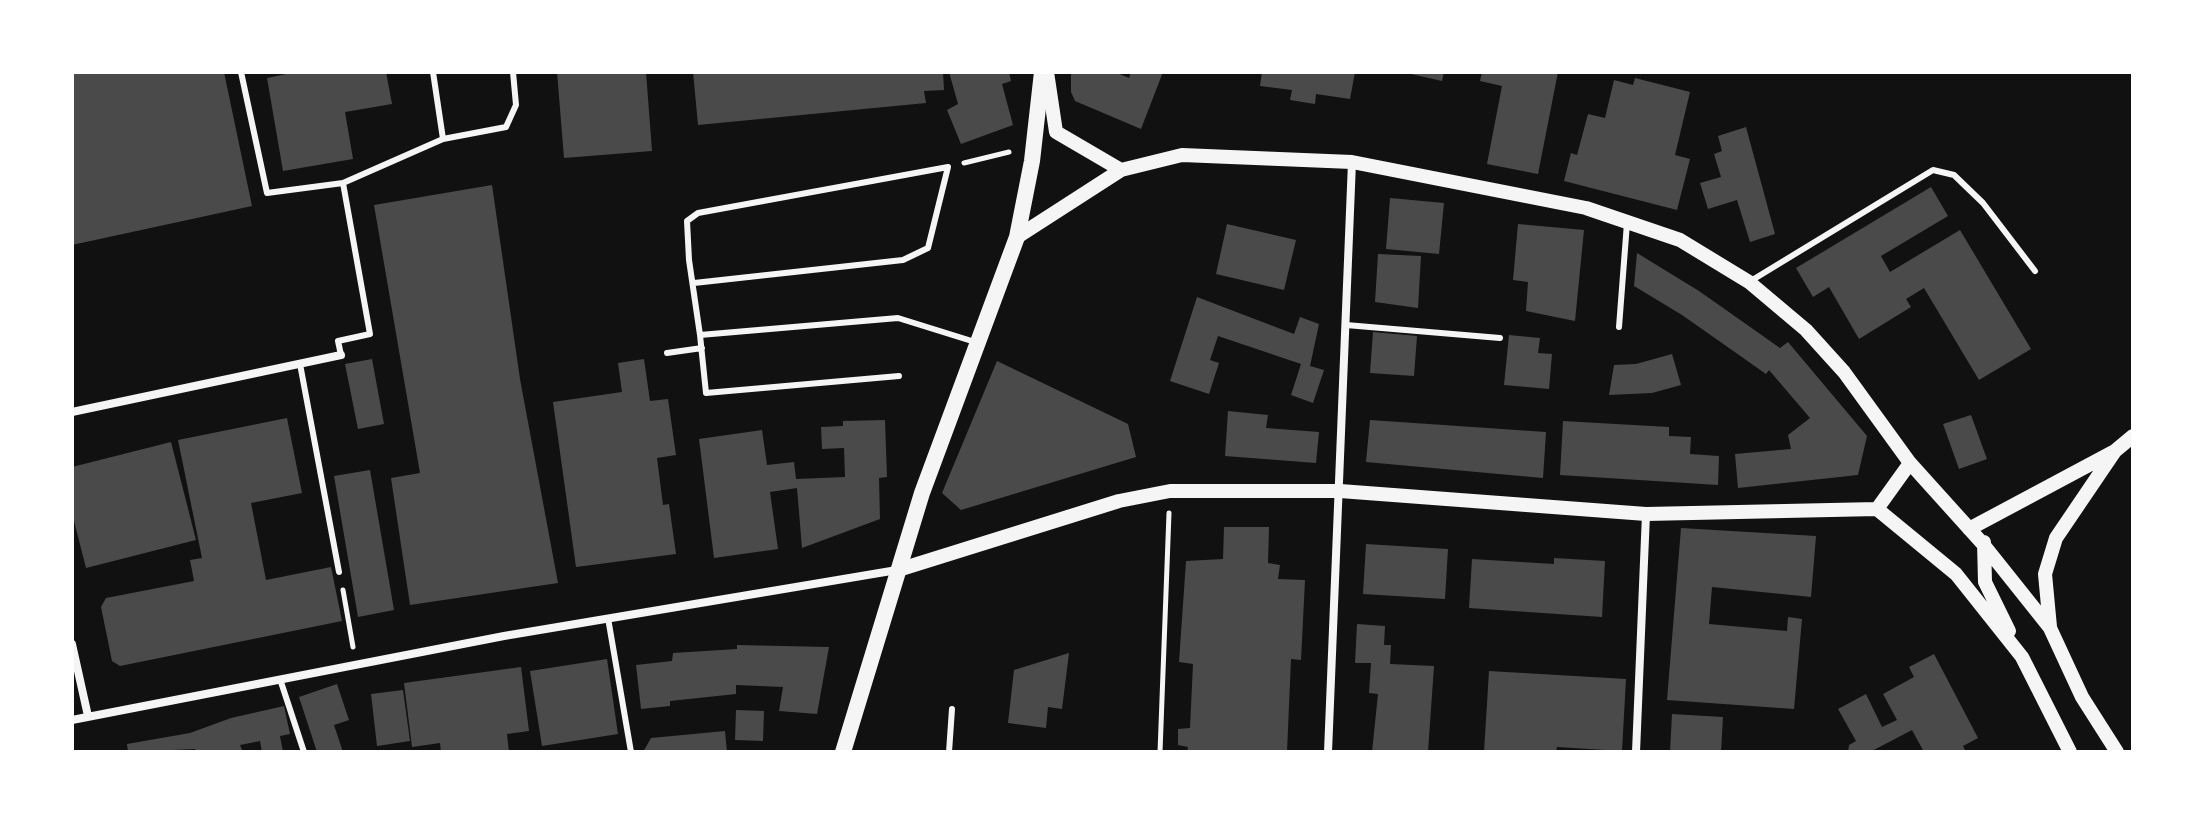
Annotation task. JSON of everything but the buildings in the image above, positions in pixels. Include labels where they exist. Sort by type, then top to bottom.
[{"type":"main road","points":[[843,752],[948,418],[1017,237],[1044,72]]},
{"type":"street","points":[[1044,72],[1056,132],[1121,170]]},
{"type":"street","points":[[1017,237],[1121,170],[1182,155],[1352,162],[1481,185],[1627,219],[1680,240],[1749,282],[1806,330],[1844,372],[1910,463],[1983,544],[2050,628],[2082,697],[2117,752]]},
{"type":"street","points":[[1328,752],[1352,162]]},
{"type":"street","points":[[72,412],[341,355]]},
{"type":"street","points":[[1969,529],[1995,518],[2115,451],[2133,436]]},
{"type":"street","points":[[2050,628],[2045,574],[2056,538],[2115,451]]},
{"type":"street","points":[[1877,509],[1910,463]]},
{"type":"street","points":[[72,720],[608,618],[898,570],[1119,501],[1170,491],[1340,491],[1646,514],[1877,509],[1956,574],[2022,657]]},
{"type":"street","points":[[1636,752],[1646,514]]},
{"type":"street","points":[[1995,518],[1983,544],[1985,582],[2070,752]]},
{"type":"street","points":[[72,644],[88,716]]},
{"type":"lane","points":[[241,72],[267,193],[343,183],[443,139],[506,127],[516,105],[513,72]]},
{"type":"lane","points":[[433,72],[443,139]]},
{"type":"lane","points":[[694,283],[903,260],[928,248],[948,167],[698,213],[687,221],[706,393],[899,376]]},
{"type":"lane","points":[[1749,282],[1933,170],[1954,175],[2035,271]]},
{"type":"lane","points":[[341,355],[338,341],[370,334],[343,183]]},
{"type":"lane","points":[[1619,327],[1627,219]]},
{"type":"lane","points":[[700,335],[898,318],[978,343]]},
{"type":"lane","points":[[1346,325],[1500,338]]},
{"type":"lane","points":[[667,353],[702,348]]},
{"type":"lane","points":[[300,364],[339,572]]},
{"type":"lane","points":[[608,618],[631,752]]},
{"type":"lane","points":[[280,679],[304,752]]},
{"type":"lane","points":[[949,752],[952,709]]},
{"type":"path","points":[[948,167],[1034,146]]},
{"type":"path","points":[[1160,752],[1170,491]]},
{"type":"path","points":[[339,572],[356,664]]}]
